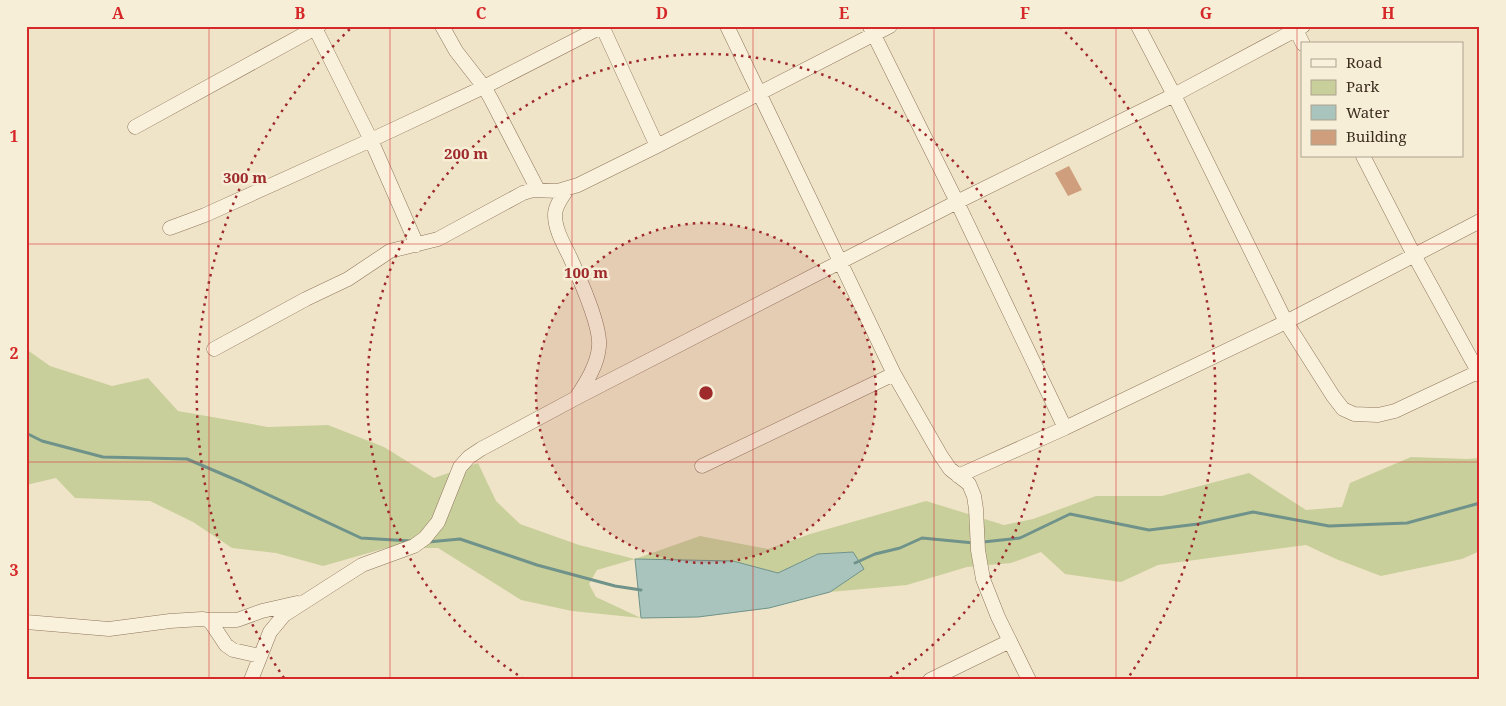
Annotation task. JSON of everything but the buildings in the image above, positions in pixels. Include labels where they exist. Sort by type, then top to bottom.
[{"type":"street","points":[[442,26],[462,60],[484,87],[538,190]]},
{"type":"street","points":[[170,228],[371,140],[484,87],[603,26],[657,146]]},
{"type":"street","points":[[727,26],[894,374],[941,456],[950,468],[969,484],[974,496],[976,509],[978,550],[983,579],[998,618],[1029,680]]},
{"type":"street","points":[[214,349],[306,299],[348,279],[390,251],[438,239],[523,193],[538,190],[558,191],[602,174],[758,93],[871,31],[890,26]]},
{"type":"street","points":[[1138,26],[1286,322],[1343,409],[1354,414],[1378,415],[1395,410],[1479,372],[1414,255],[1364,158]]},
{"type":"street","points":[[136,127],[316,27],[371,140],[417,245]]},
{"type":"street","points":[[250,680],[270,632],[277,622],[307,600],[362,565],[419,543],[438,522],[460,467],[469,458],[496,441],[956,202],[1174,95],[1298,27],[1302,42]]},
{"type":"street","points":[[871,31],[1065,428]]},
{"type":"street","points":[[568,188],[557,205],[556,222],[596,323],[599,346],[592,369],[576,398]]},
{"type":"street","points":[[958,476],[1065,428],[1286,322],[1480,221]]},
{"type":"street","points":[[702,466],[894,374]]},
{"type":"street","points":[[26,622],[109,629],[193,619],[237,620],[262,611],[307,600]]},
{"type":"street","points":[[208,620],[226,645],[238,652],[260,656]]},
{"type":"street","points":[[930,680],[1010,641]]},
{"type":"green space","points":[[26,349],[50,366],[112,386],[148,378],[178,411],[268,427],[328,425],[384,447],[434,478],[478,463],[496,501],[520,524],[579,545],[635,559],[597,570],[589,584],[596,597],[641,618],[572,611],[521,600],[438,548],[386,548],[323,566],[276,553],[232,548],[193,522],[150,501],[75,498],[56,478],[26,485]]},
{"type":"green space","points":[[1411,457],[1480,458],[1480,551],[1462,559],[1381,576],[1306,545],[1158,565],[1121,582],[1065,574],[1041,552],[1011,563],[967,567],[907,585],[830,592],[863,569],[818,554],[778,573],[733,561],[635,559],[700,536],[768,549],[810,534],[926,501],[1004,525],[1033,519],[1096,496],[1162,496],[1249,473],[1306,510],[1342,507],[1350,483]]},
{"type":"water","points":[[853,552],[864,569],[830,592],[769,608],[698,617],[641,618],[635,559],[733,561],[778,573],[818,554]]},
{"type":"waterway","points":[[26,433],[42,441],[103,457],[187,459],[361,538],[411,541]]},
{"type":"waterway","points":[[983,542],[1020,538],[1070,514],[1149,530],[1198,524],[1253,512],[1329,526],[1407,523],[1480,503]]},
{"type":"waterway","points":[[855,563],[875,554],[900,548],[922,538],[974,543]]},
{"type":"waterway","points":[[428,542],[460,539],[537,565],[615,586],[641,590]]}]
